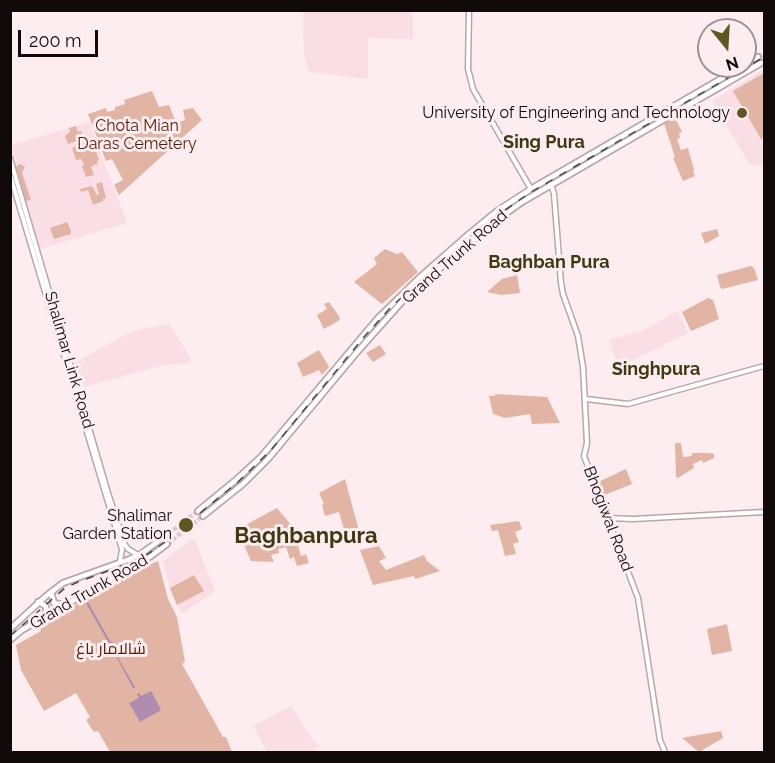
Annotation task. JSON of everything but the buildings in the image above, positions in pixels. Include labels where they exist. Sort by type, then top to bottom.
[{"type":"main road","points":[[469,10],[468,69],[473,89],[531,189]]},
{"type":"main road","name":"Grand Trunk Road","points":[[202,516],[243,484],[268,459],[357,351],[407,296],[501,217],[552,184],[761,63]]},
{"type":"main road","name":"Grand Trunk Road","points":[[198,511],[245,472],[276,442],[358,341],[398,297],[476,228],[497,211],[548,178],[721,78]]},
{"type":"main road","name":"Shalimar Link Road","points":[[11,159],[122,549],[120,562]]},
{"type":"main road","name":"Shalimar Link Road","points":[[10,175],[75,384]]},
{"type":"main road","name":"Bhogiwal Road","points":[[548,178],[554,194],[561,283],[579,341],[586,399],[587,443],[584,456],[638,598],[660,740],[665,753]]},
{"type":"main road","points":[[586,399],[628,404],[765,366]]},
{"type":"main road","name":"Shalimar Link Road","points":[[103,480],[125,545],[138,555]]},
{"type":"main road","points":[[213,499],[219,504]]},
{"type":"main road","points":[[204,507],[209,512]]},
{"type":"main road","points":[[608,518],[765,512]]},
{"type":"main road","name":"Grand Trunk Road","points":[[10,629],[51,592],[70,579],[138,555],[163,538]]},
{"type":"main road","name":"Grand Trunk Road","points":[[10,640],[22,630],[151,556],[167,544]]},
{"type":"main road","points":[[51,592],[54,603],[65,604]]},
{"type":"main road","points":[[39,602],[46,606],[46,616]]},
{"type":"shaded area","points":[[303,11],[413,11],[413,39],[368,38],[368,79],[309,72],[304,56]]},
{"type":"shaded area","name":"University of Engineering and Technology","points":[[764,69],[764,166],[750,165],[712,101],[749,78],[757,78],[757,73]]},
{"type":"shaded area","points":[[89,122],[127,223],[40,249],[11,145]]},
{"type":"shaded area","points":[[678,311],[688,333],[629,362],[617,365],[609,340],[642,331]]},
{"type":"shaded area","points":[[169,324],[190,357],[190,363],[164,365],[81,388],[74,363],[127,334]]},
{"type":"shaded area","points":[[191,540],[195,540],[215,591],[182,614],[172,596],[163,561]]},
{"type":"shaded area","points":[[88,602],[110,641],[116,645],[114,651],[135,687],[133,688],[113,651],[107,648],[108,642],[86,603]]},
{"type":"shaded area","points":[[151,691],[161,710],[140,722],[129,703],[139,698],[137,694],[141,696]]},
{"type":"shaded area","points":[[291,706],[312,739],[320,746],[313,752],[267,752],[253,726]]},
{"type":"green space","points":[[764,73],[764,137],[761,139],[733,91]]},
{"type":"green space","name":"Chota Mian Daras Cemetery","points":[[152,91],[159,107],[169,105],[176,123],[185,120],[183,110],[193,108],[202,120],[119,195],[114,185],[123,180],[112,159],[106,161],[88,114],[106,108],[107,112],[115,110],[115,107],[125,104],[124,100]]},
{"type":"green space","points":[[673,114],[682,132],[679,133],[680,138],[677,139],[681,150],[688,148],[695,176],[683,181],[673,158],[675,157],[663,120]]},
{"type":"green space","points":[[76,126],[84,139],[68,144],[65,136],[70,132],[69,128]]},
{"type":"green space","points":[[90,139],[99,160],[98,165],[91,167],[94,175],[86,177],[82,166],[84,164],[81,159],[76,160],[72,148]]},
{"type":"green space","points":[[19,164],[25,166],[22,173],[31,200],[26,201],[16,167]]},
{"type":"green space","points":[[102,182],[106,198],[93,205],[88,190],[81,192],[80,189],[92,186],[97,195],[99,194],[96,184]]},
{"type":"green space","points":[[67,222],[71,234],[54,239],[50,228]]},
{"type":"green space","points":[[717,229],[719,236],[705,244],[701,233]]},
{"type":"green space","points":[[385,249],[397,254],[402,252],[418,272],[382,304],[354,282],[377,264],[374,258]]},
{"type":"green space","points":[[751,266],[758,280],[722,289],[720,287],[717,275]]},
{"type":"green space","points":[[517,275],[520,293],[501,295],[487,292],[502,279]]},
{"type":"green space","points":[[708,298],[713,300],[719,319],[691,331],[682,312]]},
{"type":"green space","points":[[329,302],[340,320],[324,329],[317,315],[327,309],[324,304]]},
{"type":"green space","points":[[380,345],[386,354],[373,362],[366,353]]},
{"type":"green space","points":[[319,350],[329,367],[322,375],[319,370],[303,377],[297,363]]},
{"type":"green space","points":[[495,394],[547,397],[560,423],[532,424],[530,414],[505,418],[493,414],[489,396],[495,396]]},
{"type":"green space","points":[[675,443],[681,443],[683,457],[692,456],[692,453],[709,453],[714,454],[714,458],[693,464],[694,468],[678,478],[676,477]]},
{"type":"green space","points":[[626,469],[632,484],[602,496],[598,482]]},
{"type":"green space","points":[[345,479],[359,531],[346,536],[339,512],[325,516],[322,505],[324,504],[319,493]]},
{"type":"green space","points":[[277,508],[305,542],[298,545],[301,556],[306,554],[309,563],[297,566],[294,557],[290,559],[286,547],[278,549],[279,553],[271,555],[274,562],[251,561],[243,543],[250,541],[242,527]]},
{"type":"green space","points":[[519,521],[522,529],[515,532],[519,542],[513,544],[516,554],[505,556],[498,530],[492,531],[490,525]]},
{"type":"green space","points":[[379,546],[386,558],[379,561],[386,570],[424,555],[427,561],[440,571],[415,579],[414,576],[373,585],[360,550]]},
{"type":"green space","name":"شالامار باغ","points":[[158,561],[168,599],[177,617],[185,662],[182,664],[223,737],[226,737],[232,752],[110,752],[98,731],[94,732],[86,720],[90,717],[76,693],[44,711],[21,670],[16,645],[41,631],[37,625],[81,602],[80,599],[126,573],[134,574]]},
{"type":"green space","points":[[194,575],[204,591],[177,605],[170,588]]},
{"type":"green space","points":[[727,624],[732,651],[712,655],[707,629]]},
{"type":"green space","points":[[721,731],[723,738],[699,752],[682,738]]},
{"type":"tunnel","points":[[758,57],[764,54]]},
{"type":"tunnel","points":[[163,538],[198,511]]},
{"type":"tunnel","points":[[167,544],[203,516]]},
{"type":"railway","points":[[200,513],[238,482],[271,450],[392,306],[481,227],[531,192],[764,57]]},
{"type":"railway","points":[[10,636],[65,588],[141,559],[165,542]]},
{"type":"place","name":"University of Engineering and Technology","points":[[742,113]]},
{"type":"place","name":"Shalimar Garden Station","points":[[186,525]]},
{"type":"district","name":"Sing Pura","points":[[544,143]]},
{"type":"district","name":"Baghban Pura","points":[[549,263]]},
{"type":"district","name":"Singhpura","points":[[656,370]]},
{"type":"district","name":"Baghbanpura","points":[[306,536]]}]
